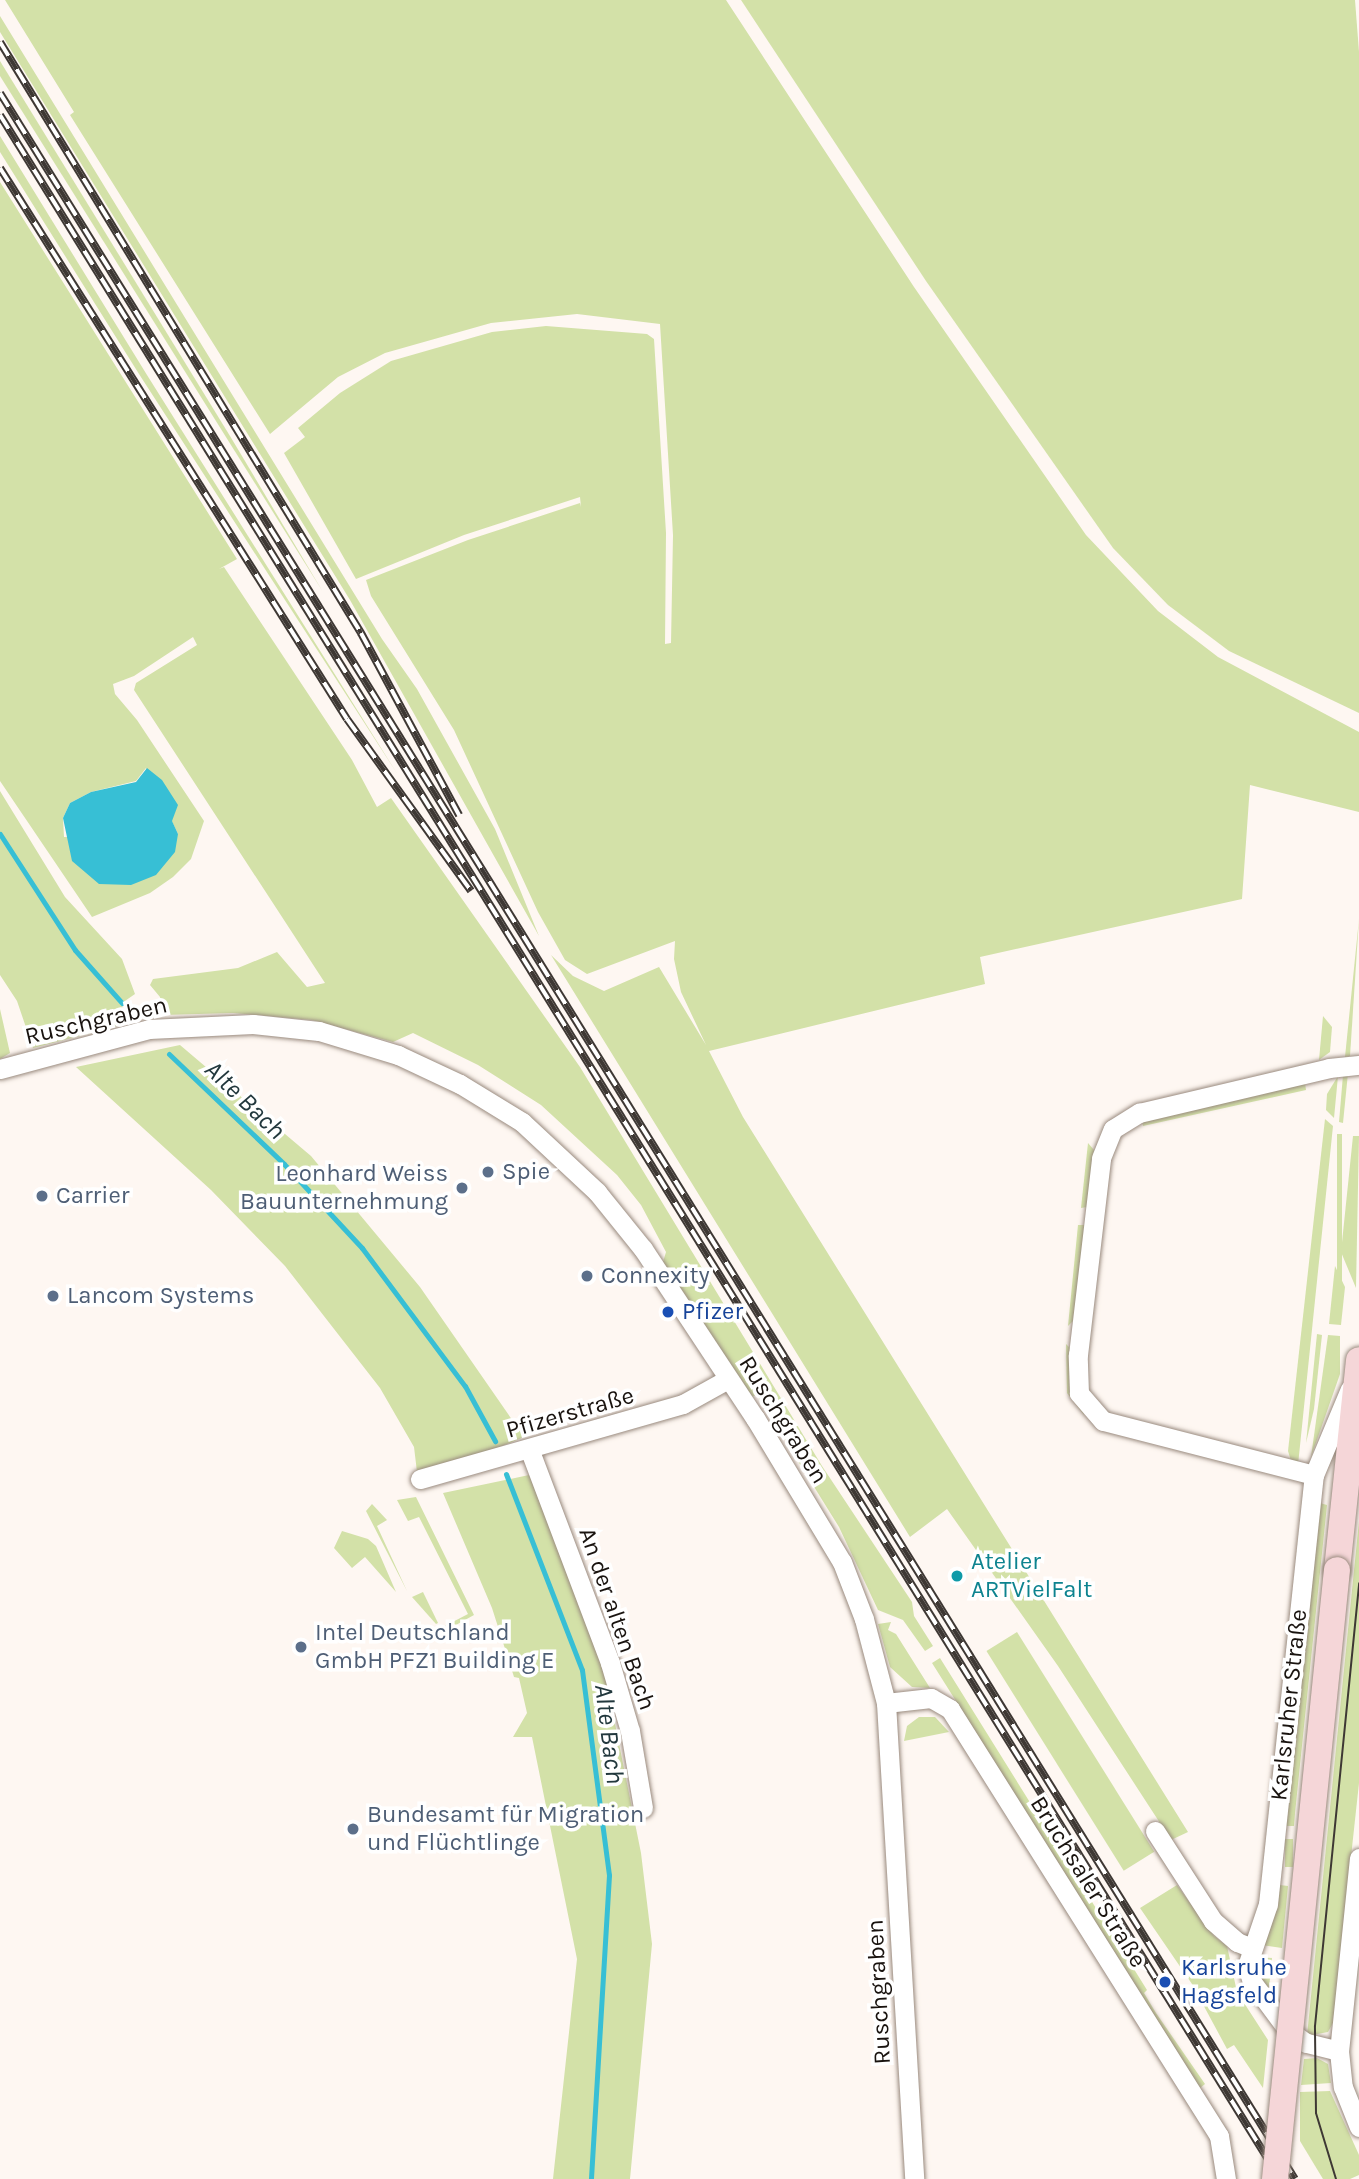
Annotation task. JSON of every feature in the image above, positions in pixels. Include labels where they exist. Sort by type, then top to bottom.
[{"type":"street","name":"Ruschgraben","points":[[0,1069],[149,1029],[213,1024],[319,1031],[398,1055],[460,1084],[522,1122],[566,1158],[643,1249],[842,1562],[864,1619],[886,1703],[914,2179]]},
{"type":"street","points":[[1314,1475],[1103,1421],[1079,1393],[1077,1355],[1101,1158],[1113,1129],[1139,1112],[1329,1068],[1359,1065]]},
{"type":"street","name":"Karlsruher Straße","points":[[1275,2179],[1359,1360]]},
{"type":"street","name":"Karlsruher Straße","points":[[1339,2051],[1306,2043],[1287,2029],[1252,1982],[1247,1966],[1250,1947],[1268,1904],[1314,1475],[1358,1368]]},
{"type":"street","name":"Pfizerstraße","points":[[420,1479],[530,1451],[683,1404],[728,1379]]},
{"type":"street","name":"An der alten Bach","points":[[530,1451],[610,1663],[629,1731],[643,1808]]},
{"type":"street","name":"Bruchsaler Straße","points":[[886,1703],[931,1698],[950,1709],[1219,2136],[1226,2179]]},
{"type":"street","points":[[1154,1831],[1213,1921],[1237,1942],[1250,1947]]},
{"type":"street","points":[[1359,1858],[1339,2051],[1343,2087],[1359,2127]]},
{"type":"green space","points":[[5,0],[726,0],[914,287],[1086,535],[1158,611],[1218,657],[1359,732],[1359,812],[1250,785],[1242,899],[980,957],[985,984],[709,1051],[743,1117],[1188,1832],[1171,1840],[1058,1666],[947,1509],[910,1537],[551,955],[573,976],[604,991],[659,967],[706,1045],[681,992],[674,959],[675,941],[587,974],[565,960],[538,912],[454,730],[371,596],[366,580],[468,540],[580,503],[581,507],[580,497],[464,535],[356,579],[284,453],[305,437],[298,428],[340,393],[391,361],[492,332],[546,326],[647,334],[654,339],[666,533],[665,644],[671,643],[673,535],[660,324],[577,314],[491,323],[385,353],[338,377],[270,434],[70,115],[74,112]]},
{"type":"green space","points":[[741,0],[1355,0],[1359,52],[1359,713],[1229,651],[1168,605],[1113,548],[926,281]]},
{"type":"green space","points":[[0,16],[382,639],[417,689],[495,829],[539,936],[350,600],[0,32]]},
{"type":"green space","points":[[0,61],[230,436],[323,592],[0,76]]},
{"type":"green space","points":[[0,136],[398,775],[139,374],[0,152]]},
{"type":"green space","points":[[0,182],[237,559],[219,569],[224,567],[352,760],[377,807],[391,798],[580,1067],[822,1466],[912,1602],[914,1616],[933,1646],[925,1651],[903,1620],[878,1610],[839,1527],[757,1395],[751,1397],[663,1262],[666,1252],[641,1205],[617,1175],[541,1105],[478,1065],[413,1033],[393,1042],[312,1020],[233,1013],[163,1015],[160,997],[150,985],[153,979],[238,968],[277,952],[307,987],[325,983],[134,690],[136,683],[197,645],[193,637],[134,676],[113,684],[115,694],[137,720],[204,821],[191,859],[173,877],[150,893],[92,917],[0,781]],"holes":[[[146,768],[178,834],[64,837],[63,818],[70,803],[91,792],[136,781]]]},
{"type":"green space","points":[[0,791],[65,897],[122,959],[135,994],[122,1003],[123,1016],[115,1027],[33,1048],[17,1001],[0,975]]},
{"type":"green space","points":[[1359,919],[1350,1056],[1345,1057]]},
{"type":"green space","points":[[0,1009],[10,1053],[0,1059]]},
{"type":"green space","points":[[1323,1016],[1332,1027],[1330,1052],[1319,1060]]},
{"type":"green space","points":[[180,1045],[311,1156],[420,1287],[524,1437],[483,1454],[417,1472],[414,1447],[380,1388],[285,1266],[211,1190],[76,1067]]},
{"type":"green space","points":[[1348,1073],[1343,1123],[1339,1122],[1343,1075]]},
{"type":"green space","points":[[1338,1076],[1334,1118],[1326,1110],[1327,1094]]},
{"type":"green space","points":[[1305,1083],[1306,1090],[1143,1126],[1142,1120]]},
{"type":"green space","points":[[1325,1119],[1333,1126],[1298,1465],[1291,1461],[1288,1451]]},
{"type":"green space","points":[[1337,1134],[1342,1134],[1342,1286],[1337,1286]]},
{"type":"green space","points":[[1353,1136],[1359,1136],[1356,1288],[1341,1252]]},
{"type":"green space","points":[[1088,1143],[1094,1150],[1087,1207],[1081,1208]]},
{"type":"green space","points":[[1078,1225],[1085,1225],[1073,1321],[1068,1326]]},
{"type":"green space","points":[[1335,1266],[1345,1287],[1341,1325],[1329,1324]]},
{"type":"green space","points":[[1317,1334],[1322,1335],[1314,1409],[1306,1443]]},
{"type":"green space","points":[[1328,1335],[1340,1336],[1340,1374],[1311,1457]]},
{"type":"green space","points":[[1066,1344],[1070,1348],[1084,1415],[1067,1393]]},
{"type":"green space","points":[[529,1475],[602,1659],[641,1853],[652,1944],[630,2179],[553,2179],[577,1959],[532,1737],[513,1737],[527,1713],[519,1678],[514,1677],[492,1608],[443,1493]]},
{"type":"green space","points":[[416,1497],[474,1615],[445,1631],[443,1627],[468,1614],[419,1517],[408,1521],[397,1500]]},
{"type":"green space","points":[[1320,1503],[1327,1505],[1294,1826],[1286,1826]]},
{"type":"green space","points":[[372,1504],[387,1520],[377,1526],[407,1591],[366,1511]]},
{"type":"green space","points":[[1359,1521],[1359,1783],[1333,2023],[1328,2032],[1307,2036]]},
{"type":"green space","points":[[342,1531],[368,1539],[376,1546],[396,1592],[365,1557],[352,1568],[334,1548]]},
{"type":"green space","points":[[423,1592],[438,1623],[436,1624],[412,1597]]},
{"type":"green space","points":[[891,1622],[888,1630],[896,1634],[930,1688],[912,1687],[890,1667],[878,1624]]},
{"type":"green space","points":[[1017,1632],[1154,1852],[1124,1871],[986,1651]]},
{"type":"green space","points":[[940,1658],[1147,1990],[1144,1993],[1156,2013],[1205,2084],[1200,2088],[932,1663]]},
{"type":"green space","points":[[919,1717],[935,1717],[949,1732],[904,1741],[907,1726]]},
{"type":"green space","points":[[1285,1839],[1293,1839],[1293,1867],[1285,1867]]},
{"type":"green space","points":[[1177,1885],[1214,1936],[1227,1946],[1237,1992],[1268,2040],[1263,2088],[1234,2045],[1227,2049],[1192,1984],[1140,1908]]},
{"type":"green space","points":[[1280,1885],[1288,1886],[1282,1948],[1261,1945]]},
{"type":"green space","points":[[1257,1957],[1272,1958],[1269,1988],[1262,1980]]},
{"type":"green space","points":[[1317,2058],[1328,2064],[1331,2083],[1301,2085],[1304,2059]]},
{"type":"green space","points":[[1330,2091],[1359,2155],[1359,2175],[1350,2179],[1323,2179],[1300,2141],[1300,2092]]},
{"type":"water","points":[[147,768],[162,780],[178,805],[172,821],[178,834],[175,852],[156,875],[131,885],[99,884],[72,861],[63,818],[70,803],[91,792],[136,782]]},
{"type":"waterway","name":"Alte Bach","points":[[0,834],[75,950],[122,1003]]},
{"type":"waterway","name":"Alte Bach","points":[[169,1054],[284,1164],[362,1248],[465,1386],[495,1441]]},
{"type":"waterway","name":"Alte Bach","points":[[506,1474],[582,1670],[609,1875],[591,2179]]},
{"type":"tram line","points":[[1336,2179],[1316,2113],[1315,2026],[1359,1583]]},
{"type":"railway","points":[[0,42],[361,633],[459,815]]},
{"type":"railway","points":[[0,93],[1295,2179]]},
{"type":"railway","points":[[0,115],[1280,2179]]},
{"type":"railway","points":[[0,168],[347,719],[471,891]]},
{"type":"place","name":"Spie","points":[[488,1172]]},
{"type":"place","name":"Leonhard Weiss Bauunternehmung","points":[[462,1188]]},
{"type":"place","name":"Carrier","points":[[42,1196]]},
{"type":"place","name":"Connexity","points":[[587,1276]]},
{"type":"place","name":"Lancom Systems","points":[[53,1296]]},
{"type":"place","name":"Pfizer","points":[[668,1312]]},
{"type":"place","name":"Atelier ARTVielFalt","points":[[957,1576]]},
{"type":"place","name":"Intel Deutschland GmbH PFZ1 Building E","points":[[301,1647]]},
{"type":"place","name":"Bundesamt für Migration und Flüchtlinge","points":[[353,1829]]},
{"type":"place","name":"Karlsruhe Hagsfeld","points":[[1165,1982]]}]
